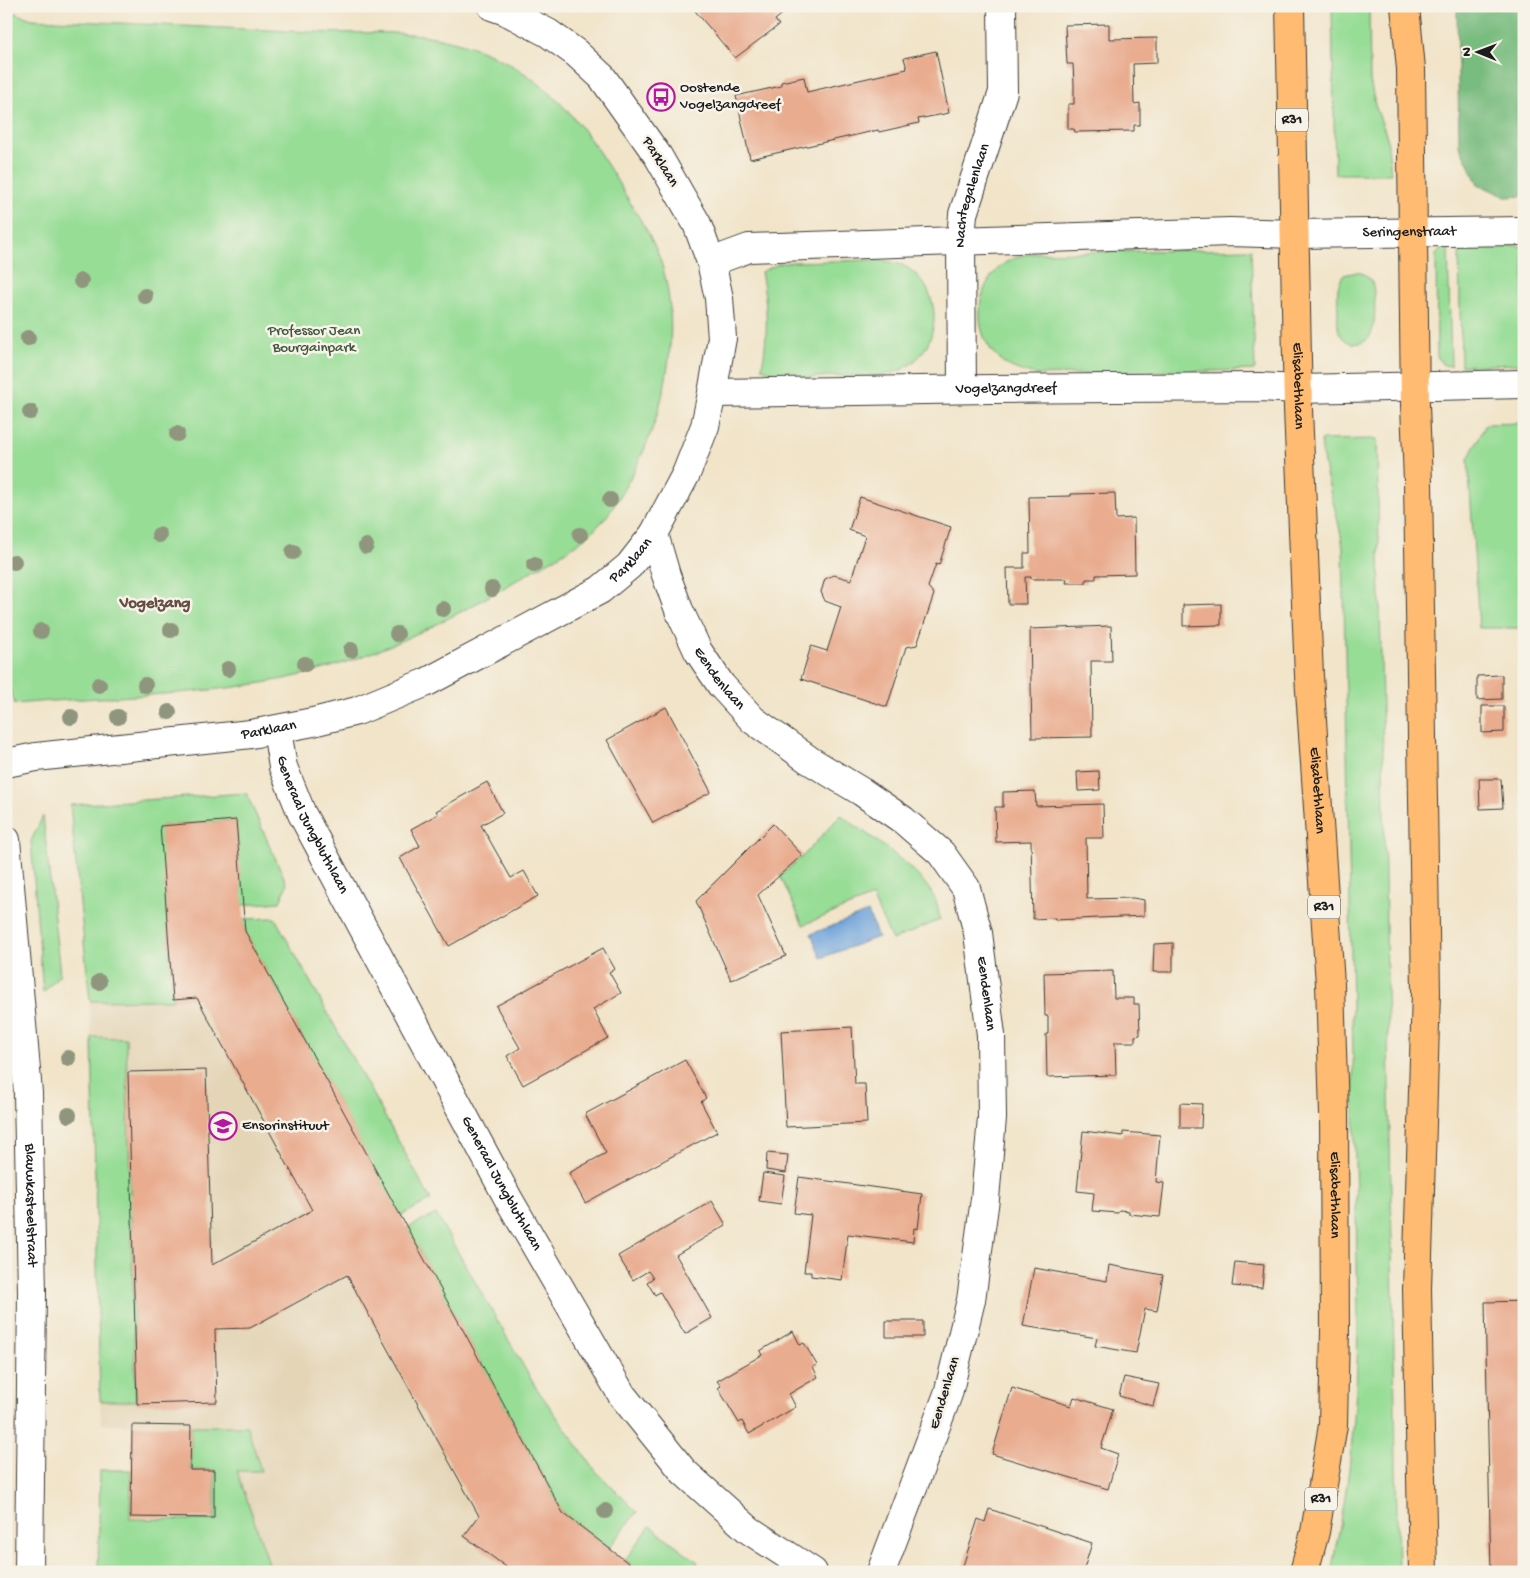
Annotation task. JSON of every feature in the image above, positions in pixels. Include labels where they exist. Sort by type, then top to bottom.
[{"type":"main road","name":"Elisabethlaan","points":[[1290,6],[1299,389],[1309,676],[1330,984],[1334,1153],[1335,1330],[1333,1425],[1315,1532],[1304,1572]]},
{"type":"main road","points":[[1405,6],[1411,68],[1426,992],[1417,1289],[1423,1572]]},
{"type":"street","name":"Parklaan","points":[[6,763],[36,757],[276,730],[357,711],[427,682],[600,590],[629,566],[654,534],[686,474],[705,426],[712,393],[722,338],[719,298],[711,262],[697,224],[658,156],[602,77],[576,53],[548,34],[506,11],[492,6]]},
{"type":"street","name":"Nachtegalenlaan","points":[[962,389],[961,240],[963,214],[1003,92],[1002,6]]},
{"type":"street","name":"Seringenstraat","points":[[1295,234],[1524,231]]},
{"type":"street","points":[[711,262],[749,248],[1230,232],[1295,234]]},
{"type":"street","points":[[1299,389],[1524,384]]},
{"type":"street","name":"Vogelzangdreef","points":[[712,393],[962,389],[1260,387],[1299,389]]},
{"type":"street","name":"Eendenlaan","points":[[654,534],[679,610],[698,651],[721,685],[753,720],[810,760],[903,820],[941,852],[966,888],[978,933],[991,1035],[992,1118],[985,1199],[971,1300],[948,1394],[881,1572]]},
{"type":"street","name":"Generaal Jungbluthlaan","points":[[276,730],[283,768],[302,814],[509,1200],[622,1396],[684,1472],[749,1530],[813,1572]]},
{"type":"street","name":"Blauwkasteelstraat","points":[[6,840],[28,1092],[32,1292],[30,1572]]},
{"type":"shaded area","name":"Ensorinstituut","points":[[236,820],[245,931],[563,1513],[640,1572],[272,1572],[237,1470],[261,1471],[247,1426],[101,1424],[90,1001],[173,1000],[160,826]]},
{"type":"green space","points":[[1332,6],[1369,6],[1370,80],[1375,105],[1387,137],[1391,174],[1335,174]]},
{"type":"green space","points":[[1457,6],[1524,6],[1524,196],[1506,197],[1478,184],[1459,145]]},
{"type":"green space","name":"Professor Jean Bourgainpark","points":[[6,10],[32,19],[324,33],[399,33],[431,36],[461,43],[490,54],[513,66],[552,95],[584,131],[612,172],[657,250],[667,287],[670,315],[670,344],[661,402],[641,457],[619,498],[605,518],[593,531],[566,551],[474,605],[389,646],[331,667],[302,675],[231,688],[15,704],[6,678]]},
{"type":"green space","points":[[1445,246],[1448,246],[1451,366],[1443,365],[1437,356],[1436,255]]},
{"type":"green space","points":[[1459,246],[1524,246],[1524,364],[1461,366]]},
{"type":"green space","points":[[1251,249],[1255,370],[1036,375],[1017,370],[1007,365],[995,355],[987,343],[982,329],[981,300],[986,286],[994,273],[1005,263],[1019,256],[1034,253]]},
{"type":"green space","points":[[888,261],[906,267],[918,277],[927,289],[932,302],[933,330],[928,344],[919,356],[908,366],[900,370],[872,376],[793,378],[780,376],[762,368],[766,320],[761,272],[778,264],[792,262]]},
{"type":"green space","points":[[1357,272],[1362,273],[1372,283],[1375,310],[1370,336],[1367,340],[1353,343],[1345,340],[1339,332],[1338,292],[1339,283],[1344,275]]},
{"type":"green space","points":[[1524,423],[1524,628],[1479,628],[1468,459],[1486,424]]},
{"type":"green space","points":[[1377,439],[1398,1572],[1331,1572],[1345,1497],[1351,1451],[1358,1345],[1358,1310],[1343,547],[1322,454],[1321,440]]},
{"type":"green space","points":[[246,793],[287,884],[280,902],[242,905],[236,820],[161,826],[173,1000],[90,1001],[70,805]]},
{"type":"green space","points":[[841,815],[894,854],[919,877],[936,901],[940,920],[892,940],[872,897],[803,925],[780,876],[803,856]]},
{"type":"green space","points":[[43,816],[60,974],[43,993],[31,841]]},
{"type":"green space","points":[[275,918],[431,1200],[400,1216],[245,931],[243,919]]},
{"type":"green space","points":[[92,1037],[126,1038],[136,1401],[100,1401]]},
{"type":"green space","points":[[436,1214],[535,1386],[595,1470],[637,1512],[609,1548],[563,1513],[407,1228]]},
{"type":"green space","points":[[191,1426],[247,1426],[261,1471],[237,1471],[272,1572],[98,1572],[100,1470],[131,1470],[130,1519],[215,1520],[215,1470],[191,1470]]},
{"type":"green space","points":[[650,1526],[698,1562],[691,1572],[640,1572],[625,1560]]},
{"type":"water","points":[[868,912],[878,937],[821,958],[811,934]]},
{"type":"building","points":[[691,6],[792,6],[775,20],[779,25],[735,58]]},
{"type":"building","points":[[1109,24],[1109,39],[1157,38],[1157,63],[1133,64],[1134,104],[1140,103],[1140,125],[1134,125],[1134,131],[1075,132],[1074,129],[1068,129],[1068,104],[1074,104],[1074,84],[1073,64],[1067,64],[1065,25]]},
{"type":"building","points":[[936,51],[949,113],[918,119],[919,123],[879,132],[878,130],[750,159],[736,96],[781,86],[781,82],[804,77],[807,92],[907,69],[904,58]]},
{"type":"building","points":[[1115,493],[1116,519],[1134,518],[1135,574],[1096,575],[1096,579],[1086,579],[1086,583],[1066,583],[1067,579],[1031,579],[1031,577],[1025,577],[1026,604],[1008,604],[1007,568],[1024,568],[1024,553],[1030,553],[1029,497]]},
{"type":"building","points":[[860,497],[951,527],[939,565],[936,564],[928,587],[934,594],[917,645],[906,647],[887,707],[801,679],[811,646],[827,651],[841,607],[825,601],[821,592],[825,579],[834,575],[851,580],[865,536],[849,530]]},
{"type":"building","points":[[1221,604],[1221,625],[1183,626],[1183,605]]},
{"type":"building","points":[[1111,626],[1112,661],[1091,661],[1092,737],[1032,738],[1030,629]]},
{"type":"building","points":[[1502,675],[1502,699],[1477,700],[1477,676]]},
{"type":"building","points":[[1482,706],[1504,706],[1504,732],[1482,733]]},
{"type":"building","points":[[666,707],[711,792],[653,823],[607,740]]},
{"type":"building","points":[[1099,771],[1100,790],[1078,791],[1077,772]]},
{"type":"building","points":[[1479,779],[1501,779],[1503,808],[1480,809]]},
{"type":"building","points":[[487,782],[503,813],[481,825],[511,878],[524,871],[538,896],[449,946],[400,858],[420,846],[411,829],[438,814],[436,811]]},
{"type":"building","points":[[1035,791],[1036,806],[1103,804],[1104,838],[1086,838],[1087,899],[1133,898],[1144,900],[1144,916],[1055,920],[1055,918],[1033,919],[1031,841],[996,842],[995,807],[1003,807],[1003,792]]},
{"type":"building","points":[[236,820],[245,931],[563,1513],[640,1572],[513,1572],[464,1536],[479,1516],[347,1275],[250,1328],[215,1329],[217,1402],[137,1404],[128,1072],[206,1070],[212,1265],[312,1210],[197,998],[173,1000],[160,826]]},
{"type":"building","points":[[773,824],[802,855],[758,895],[786,956],[731,980],[696,901]]},
{"type":"building","points":[[1173,943],[1173,972],[1153,972],[1154,944]]},
{"type":"building","points":[[603,948],[615,969],[609,972],[621,993],[593,1009],[608,1038],[523,1085],[507,1056],[520,1048],[496,1006]]},
{"type":"building","points":[[1113,971],[1114,998],[1134,998],[1134,1004],[1139,1004],[1140,1035],[1135,1036],[1135,1042],[1115,1042],[1116,1075],[1047,1077],[1046,1034],[1048,1034],[1048,1016],[1045,1016],[1044,973]]},
{"type":"building","points":[[852,1027],[855,1084],[865,1084],[867,1123],[786,1127],[781,1031]]},
{"type":"building","points":[[685,1060],[706,1098],[701,1102],[717,1132],[585,1203],[569,1173],[606,1153],[585,1114]]},
{"type":"building","points":[[1180,1103],[1202,1104],[1201,1128],[1180,1128]]},
{"type":"building","points":[[1083,1131],[1123,1136],[1123,1132],[1160,1135],[1156,1182],[1164,1183],[1160,1217],[1129,1214],[1129,1211],[1119,1210],[1118,1213],[1092,1211],[1094,1193],[1077,1191]]},
{"type":"building","points":[[767,1153],[788,1155],[786,1173],[766,1170]]},
{"type":"building","points":[[763,1173],[785,1176],[781,1204],[759,1201]]},
{"type":"building","points":[[799,1177],[922,1194],[918,1229],[914,1228],[913,1242],[848,1234],[842,1280],[811,1276],[811,1272],[804,1272],[811,1215],[794,1213]]},
{"type":"building","points":[[712,1201],[726,1225],[676,1255],[712,1318],[685,1334],[660,1292],[655,1295],[647,1282],[653,1278],[648,1271],[633,1280],[618,1256]]},
{"type":"building","points":[[1235,1262],[1264,1265],[1262,1288],[1232,1286]]},
{"type":"building","points":[[1109,1265],[1163,1275],[1157,1311],[1145,1309],[1136,1353],[1095,1346],[1097,1338],[1023,1326],[1034,1268],[1107,1281]]},
{"type":"building","points":[[1524,1301],[1524,1572],[1491,1572],[1485,1302]]},
{"type":"building","points":[[886,1321],[923,1321],[923,1337],[886,1337]]},
{"type":"building","points":[[793,1331],[800,1345],[804,1343],[817,1365],[813,1367],[818,1377],[789,1394],[796,1407],[749,1434],[742,1421],[739,1423],[718,1388],[721,1386],[717,1381],[762,1355],[760,1351]]},
{"type":"building","points":[[1124,1377],[1159,1384],[1153,1406],[1119,1396]]},
{"type":"building","points":[[1012,1388],[1071,1406],[1074,1397],[1113,1409],[1101,1448],[1118,1454],[1108,1489],[992,1454]]},
{"type":"building","points":[[132,1425],[191,1426],[190,1470],[214,1470],[214,1518],[130,1517]]},
{"type":"building","points":[[989,1509],[1092,1543],[1083,1572],[961,1572],[978,1519],[985,1522]]},
{"type":"building","points":[[1207,1567],[1224,1571],[1224,1572],[1206,1572]]},
{"type":"place","name":"Oostende Vogelzangdreef","points":[[661,97]]},
{"type":"place","name":"Ensorinstituut","points":[[223,1126]]},
{"type":"district","name":"Vogelzang","points":[[155,604]]}]
